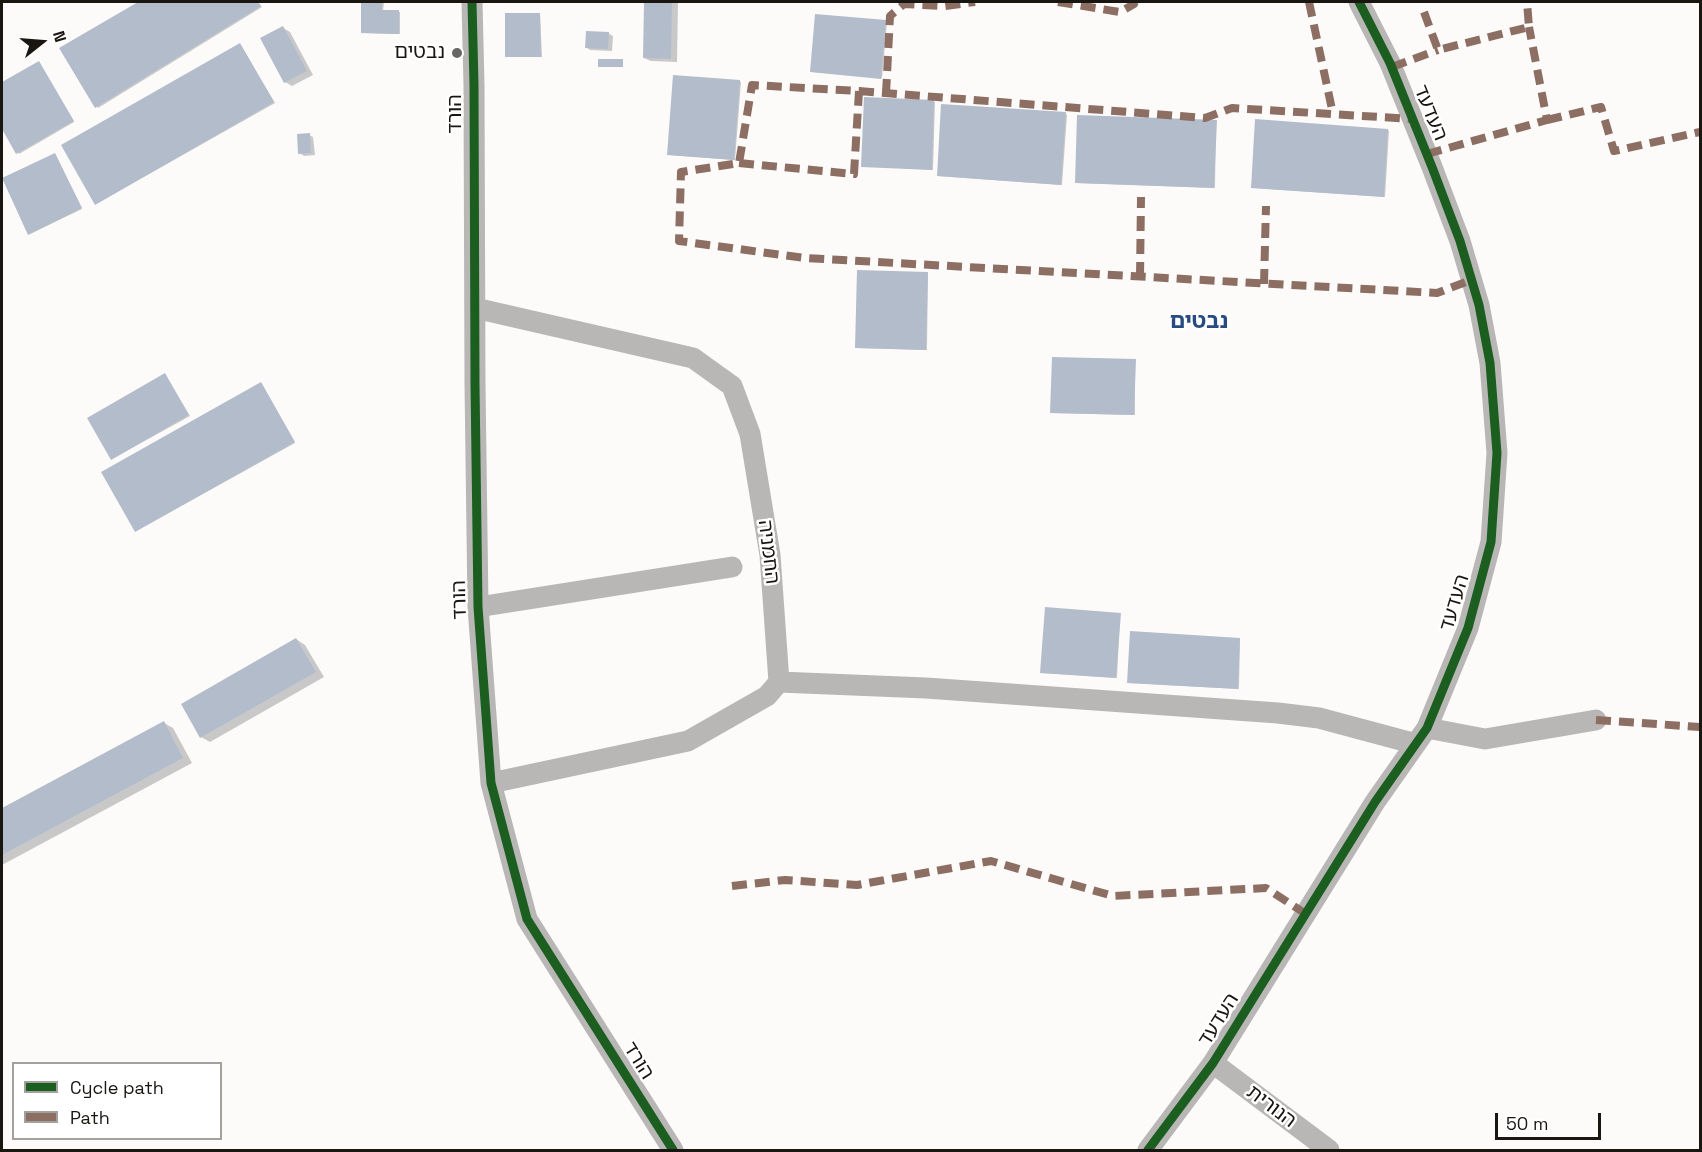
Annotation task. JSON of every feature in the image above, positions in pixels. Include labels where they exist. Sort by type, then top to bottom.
[{"type":"street","name":"הורד","points":[[472,2],[478,608],[491,783],[528,919],[673,1150]]},
{"type":"street","name":"העדעד","points":[[1148,1150],[1213,1064],[1375,802],[1421,736],[1468,628],[1491,542],[1497,453],[1490,363],[1479,305],[1460,241],[1392,67],[1359,2]]},
{"type":"street","name":"החמניה","points":[[475,308],[693,358],[732,386],[750,434],[770,555],[779,682]]},
{"type":"street","points":[[478,608],[732,567]]},
{"type":"street","points":[[491,783],[688,741],[767,696],[779,682],[926,688],[1278,713],[1421,736],[1485,739],[1596,720]]},
{"type":"street","name":"הנורית","points":[[1213,1064],[1329,1150]]},
{"type":"building","points":[[138,2],[258,2],[261,6],[95,108],[59,48]]},
{"type":"building","points":[[361,2],[382,2],[382,10],[399,10],[399,34],[361,33]]},
{"type":"building","points":[[644,2],[672,2],[671,59],[643,58]]},
{"type":"building","points":[[505,13],[540,13],[541,57],[505,57]]},
{"type":"building","points":[[815,14],[886,20],[881,79],[810,72]]},
{"type":"building","points":[[283,26],[307,71],[284,83],[260,38]]},
{"type":"building","points":[[586,31],[609,32],[608,49],[585,48]]},
{"type":"building","points":[[240,43],[274,102],[95,205],[61,145]]},
{"type":"building","points":[[598,59],[623,59],[623,67],[598,67]]},
{"type":"building","points":[[39,61],[74,121],[16,154],[2,129],[2,82]]},
{"type":"building","points":[[673,75],[740,80],[734,160],[667,155]]},
{"type":"building","points":[[864,97],[934,100],[932,170],[861,167]]},
{"type":"building","points":[[941,104],[1066,112],[1061,185],[937,176]]},
{"type":"building","points":[[1077,115],[1217,120],[1214,188],[1075,183]]},
{"type":"building","points":[[1255,119],[1388,129],[1384,197],[1251,188]]},
{"type":"building","points":[[310,133],[311,153],[298,154],[297,134]]},
{"type":"building","points":[[55,153],[82,208],[28,235],[2,178]]},
{"type":"building","points":[[857,270],[928,272],[926,350],[855,348]]},
{"type":"building","points":[[1052,357],[1136,359],[1134,415],[1050,413]]},
{"type":"building","points":[[165,373],[189,415],[111,460],[87,418]]},
{"type":"building","points":[[261,382],[295,442],[135,532],[101,472]]},
{"type":"building","points":[[1045,607],[1121,613],[1116,678],[1040,673]]},
{"type":"building","points":[[1130,631],[1240,638],[1238,689],[1127,683]]},
{"type":"building","points":[[296,638],[316,672],[200,738],[181,704]]},
{"type":"building","points":[[164,721],[183,758],[2,855],[2,808]]},
{"type":"marked path","points":[[886,94],[890,16],[904,4],[945,6],[975,2]]},
{"type":"marked path","points":[[1058,2],[1120,12],[1135,2]]},
{"type":"marked path","points":[[1309,2],[1333,114]]},
{"type":"marked path","points":[[1424,12],[1438,50],[1529,27],[1527,2]]},
{"type":"marked path","points":[[1427,154],[1547,120],[1529,27]]},
{"type":"marked path","points":[[1392,67],[1438,50]]},
{"type":"marked path","points":[[739,163],[854,174],[859,91],[752,85],[739,163],[681,172],[679,241],[805,258],[1437,293],[1471,280]]},
{"type":"marked path","points":[[859,91],[1205,118],[1232,108],[1413,119]]},
{"type":"marked path","points":[[1547,120],[1601,107],[1614,151],[1700,132]]},
{"type":"marked path","points":[[1140,277],[1141,197]]},
{"type":"marked path","points":[[1264,284],[1266,206]]},
{"type":"marked path","points":[[1596,720],[1700,727]]},
{"type":"marked path","points":[[732,886],[785,880],[857,885],[991,861],[1113,896],[1266,888],[1306,914]]},
{"type":"cycle path","points":[[472,2],[478,607],[491,783],[527,919],[673,1150]]},
{"type":"cycle path","points":[[1148,1150],[1213,1063],[1375,802],[1427,728],[1468,628],[1491,542],[1497,453],[1490,363],[1479,305],[1460,241],[1432,167],[1390,63],[1359,2]]},
{"type":"place","name":"נבטים","points":[[457,53]]},
{"type":"district","name":"נבטים","points":[[1199,322]]}]
